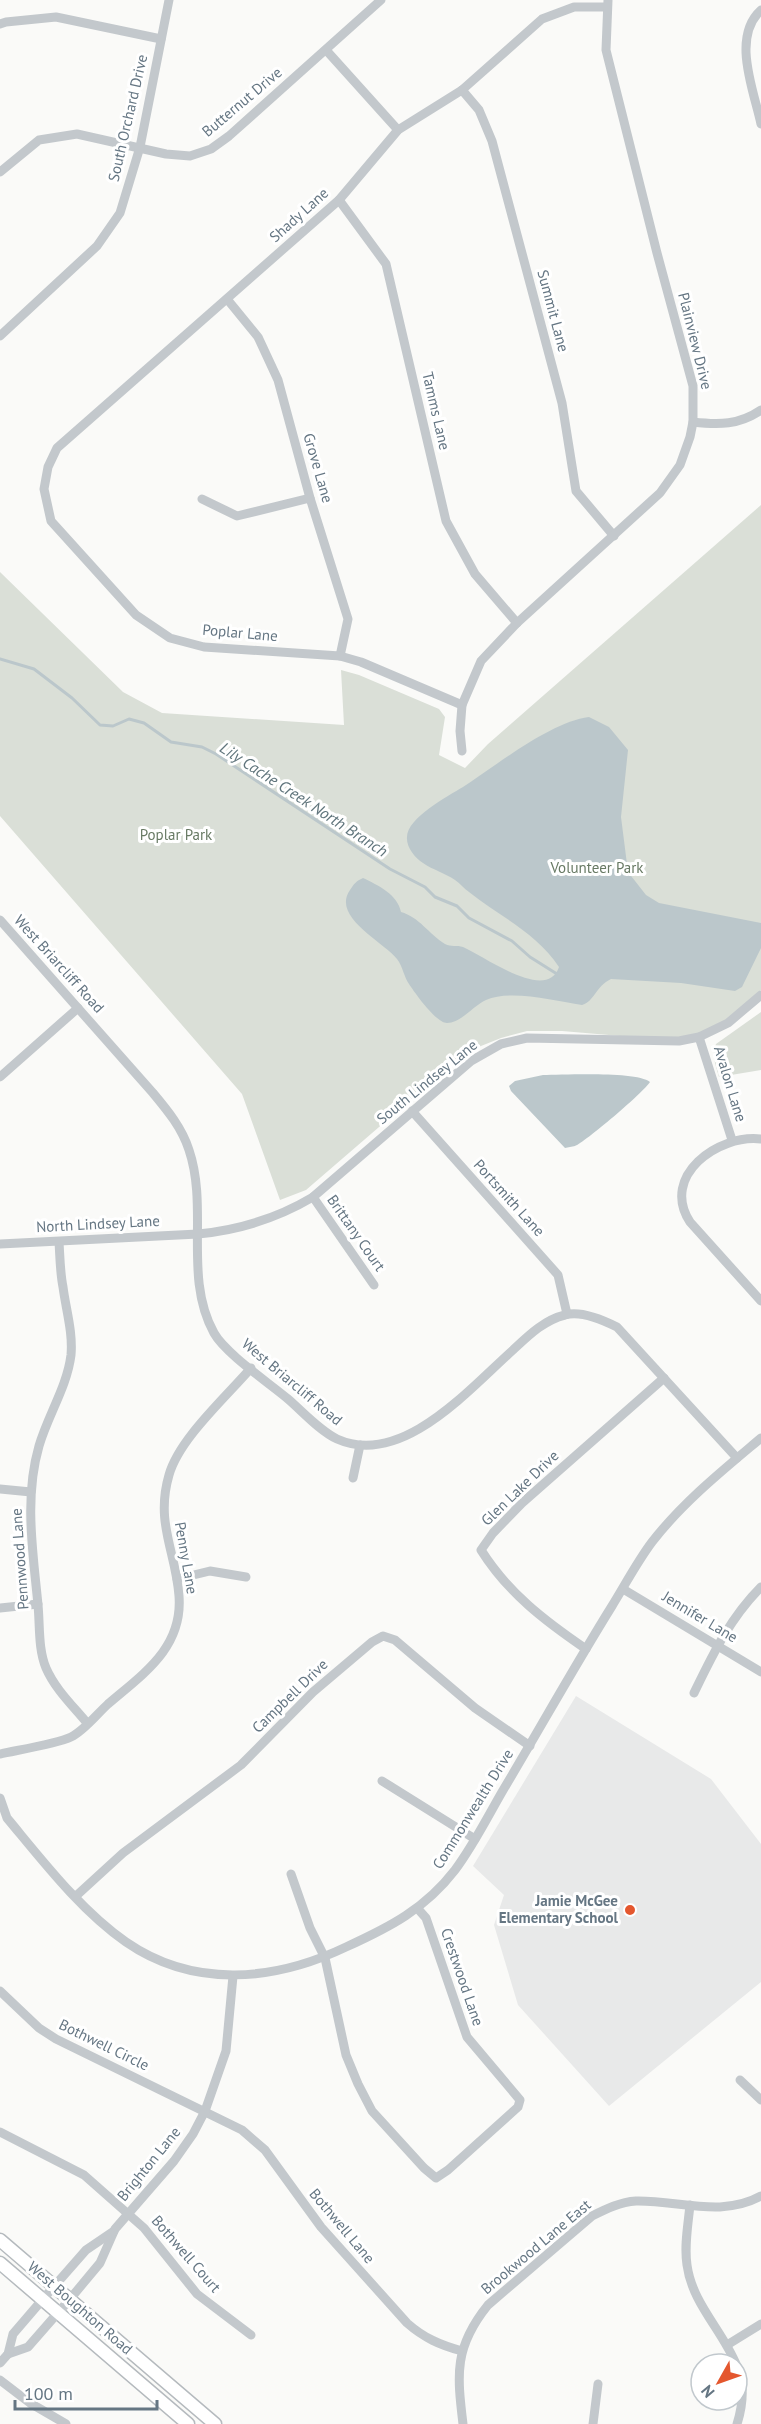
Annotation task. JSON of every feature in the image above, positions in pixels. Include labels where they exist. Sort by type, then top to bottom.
[{"type":"main road","name":"West Boughton Road","points":[[0,2240],[215,2424]]},
{"type":"main road","name":"West Boughton Road","points":[[0,2263],[188,2424]]},
{"type":"street","name":"South Orchard Drive","points":[[0,336],[97,246],[120,213],[140,147],[169,0]]},
{"type":"street","name":"Butternut Drive","points":[[0,172],[39,140],[77,134],[166,154],[190,156],[211,150],[381,0]]},
{"type":"street","name":"Shady Lane","points":[[44,489],[48,467],[57,448],[339,200],[398,130],[462,90],[542,19],[574,8],[607,4]]},
{"type":"street","name":"Plainview Drive","points":[[462,751],[459,730],[462,705],[481,661],[516,623],[660,493],[680,465],[693,422],[693,386],[606,50],[607,4]]},
{"type":"street","points":[[761,10],[756,14],[748,32],[746,55],[761,124]]},
{"type":"street","points":[[0,24],[56,17],[161,39]]},
{"type":"street","points":[[326,50],[398,130]]},
{"type":"street","name":"Summit Lane","points":[[462,90],[478,110],[492,141],[562,403],[576,490],[614,536]]},
{"type":"street","name":"Tamms Lane","points":[[339,200],[386,264],[446,521],[475,574],[516,623]]},
{"type":"street","name":"Grove Lane","points":[[227,299],[258,337],[278,380],[310,498],[348,619],[340,656]]},
{"type":"street","points":[[693,422],[729,424],[761,410]]},
{"type":"street","name":"Poplar Lane","points":[[44,489],[51,521],[136,615],[170,638],[204,647],[340,656],[361,662],[462,705]]},
{"type":"street","points":[[202,499],[237,516],[310,498]]},
{"type":"street","name":"West Briarcliff Road","points":[[0,920],[153,1093],[183,1134],[193,1165],[200,1292],[205,1314],[215,1335],[251,1368],[337,1438],[360,1445],[385,1445],[402,1438],[447,1409],[535,1330],[567,1314]]},
{"type":"street","name":"South Lindsey Lane","points":[[198,1234],[222,1232],[259,1224],[286,1213],[313,1197],[471,1061],[501,1044],[527,1038],[679,1041],[699,1037],[728,1023],[761,995]]},
{"type":"street","points":[[0,1077],[78,1008]]},
{"type":"street","name":"Avalon Lane","points":[[699,1037],[732,1140]]},
{"type":"street","name":"Portsmith Lane","points":[[412,1111],[558,1275],[567,1314]]},
{"type":"street","points":[[761,1139],[732,1140],[710,1153],[693,1167],[683,1184],[683,1208],[690,1222],[761,1301]]},
{"type":"street","name":"Brittany Court","points":[[313,1197],[374,1285]]},
{"type":"street","name":"North Lindsey Lane","points":[[0,1244],[198,1234]]},
{"type":"street","name":"Pennwood Lane","points":[[59,1242],[63,1286],[70,1323],[70,1356],[63,1385],[38,1448],[31,1492],[31,1546],[46,1668],[59,1689],[87,1723]]},
{"type":"street","points":[[567,1314],[602,1319],[617,1327],[737,1458]]},
{"type":"street","name":"Penny Lane","points":[[0,1754],[71,1737],[152,1668],[168,1647],[175,1633],[179,1612],[177,1579],[164,1521],[168,1476],[186,1441],[251,1368]]},
{"type":"street","name":"Glen Lake Drive","points":[[586,1649],[546,1622],[517,1596],[492,1568],[481,1550],[493,1533],[522,1503],[664,1378]]},
{"type":"street","name":"Commonwealth Drive","points":[[0,1798],[7,1818],[93,1916],[128,1943],[159,1960],[195,1972],[233,1976],[285,1971],[325,1958],[418,1909],[456,1869],[586,1649],[652,1543],[674,1517],[761,1438]]},
{"type":"street","points":[[353,1478],[360,1445]]},
{"type":"street","points":[[0,1489],[31,1492]]},
{"type":"street","points":[[177,1579],[210,1571],[246,1577]]},
{"type":"street","points":[[694,1693],[717,1644],[747,1600],[761,1587]]},
{"type":"street","name":"Jennifer Lane","points":[[623,1589],[761,1672]]},
{"type":"street","points":[[0,1608],[38,1604]]},
{"type":"street","name":"Campbell Drive","points":[[76,1896],[123,1853],[241,1765],[320,1686],[383,1636],[395,1640],[474,1708],[530,1746]]},
{"type":"street","points":[[382,1781],[475,1839]]},
{"type":"street","points":[[291,1874],[310,1928],[325,1958]]},
{"type":"street","name":"Crestwood Lane","points":[[325,1958],[346,2055],[358,2084],[372,2111],[436,2178],[448,2170],[518,2107],[520,2100],[467,2037],[426,1918],[418,1909]]},
{"type":"street","name":"Brighton Lane","points":[[0,2363],[8,2354],[13,2334],[54,2286],[86,2250],[116,2229],[183,2149],[205,2111],[226,2051],[233,1976]]},
{"type":"street","name":"Bothwell Circle","points":[[0,1991],[12,2005],[47,2034],[205,2111]]},
{"type":"street","points":[[740,2080],[761,2100]]},
{"type":"street","name":"Bothwell Lane","points":[[205,2111],[242,2130],[265,2150],[321,2227],[407,2323],[423,2337],[462,2351]]},
{"type":"street","points":[[0,2132],[84,2175],[129,2214]]},
{"type":"street","name":"Brookwood Lane East","points":[[463,2424],[458,2377],[462,2351],[477,2319],[488,2305],[592,2216],[609,2207],[637,2201],[735,2206],[749,2203],[761,2196]]},
{"type":"street","points":[[690,2205],[686,2254],[689,2275],[698,2299],[730,2352]]},
{"type":"street","name":"Bothwell Court","points":[[129,2214],[144,2228],[197,2294],[251,2335]]},
{"type":"street","name":"Brighton Lane","points":[[8,2354],[28,2347],[58,2313],[100,2263],[116,2229]]},
{"type":"street","points":[[727,2345],[761,2324]]},
{"type":"street","points":[[0,2380],[30,2403],[66,2424]]},
{"type":"street","points":[[593,2424],[598,2384]]},
{"type":"shaded area","points":[[589,717],[609,727],[628,750],[621,817],[628,872],[646,895],[659,903],[761,923],[761,948],[742,987],[735,991],[681,983],[611,979],[582,1005],[533,997],[496,997],[481,1002],[457,1020],[442,1022],[416,994],[397,959],[353,919],[346,900],[350,890],[363,878],[386,891],[396,900],[401,912],[419,922],[445,944],[463,947],[499,967],[529,979],[542,980],[552,977],[559,967],[540,944],[467,891],[457,881],[420,861],[410,848],[407,837],[414,822],[439,802],[541,736],[558,727]]},
{"type":"shaded area","points":[[543,1075],[616,1075],[630,1076],[650,1082],[590,1136],[575,1146],[565,1148],[511,1091],[509,1086],[515,1081]]},
{"type":"shaded area","name":"Jamie McGee Elementary School","points":[[576,1696],[711,1779],[761,1844],[761,1982],[609,2106],[518,2005],[494,1925],[504,1895],[473,1866]]},
{"type":"green space","name":"Volunteer Park","points":[[761,505],[761,990],[718,1029],[679,1041],[562,1031],[527,1031],[501,1038],[466,1052],[306,1190],[280,1200],[242,1094],[0,816],[0,572],[123,692],[162,713],[344,725],[341,670],[359,675],[439,709],[445,717],[439,755],[465,768],[488,744]]},
{"type":"green space","points":[[761,1012],[761,1070],[719,1077],[714,1056],[716,1044]]},
{"type":"waterway","name":"Lily Cache Creek North Branch","points":[[0,659],[34,669],[72,698],[100,725],[113,726],[129,719],[144,723],[171,742],[202,747],[216,754],[390,869],[425,887],[435,897],[457,906],[469,918],[512,941],[530,957],[557,974]]},
{"type":"place","name":"Jamie McGee Elementary School","points":[[630,1910]]},
{"type":"park label","name":"Poplar Park","points":[[176,835]]}]
